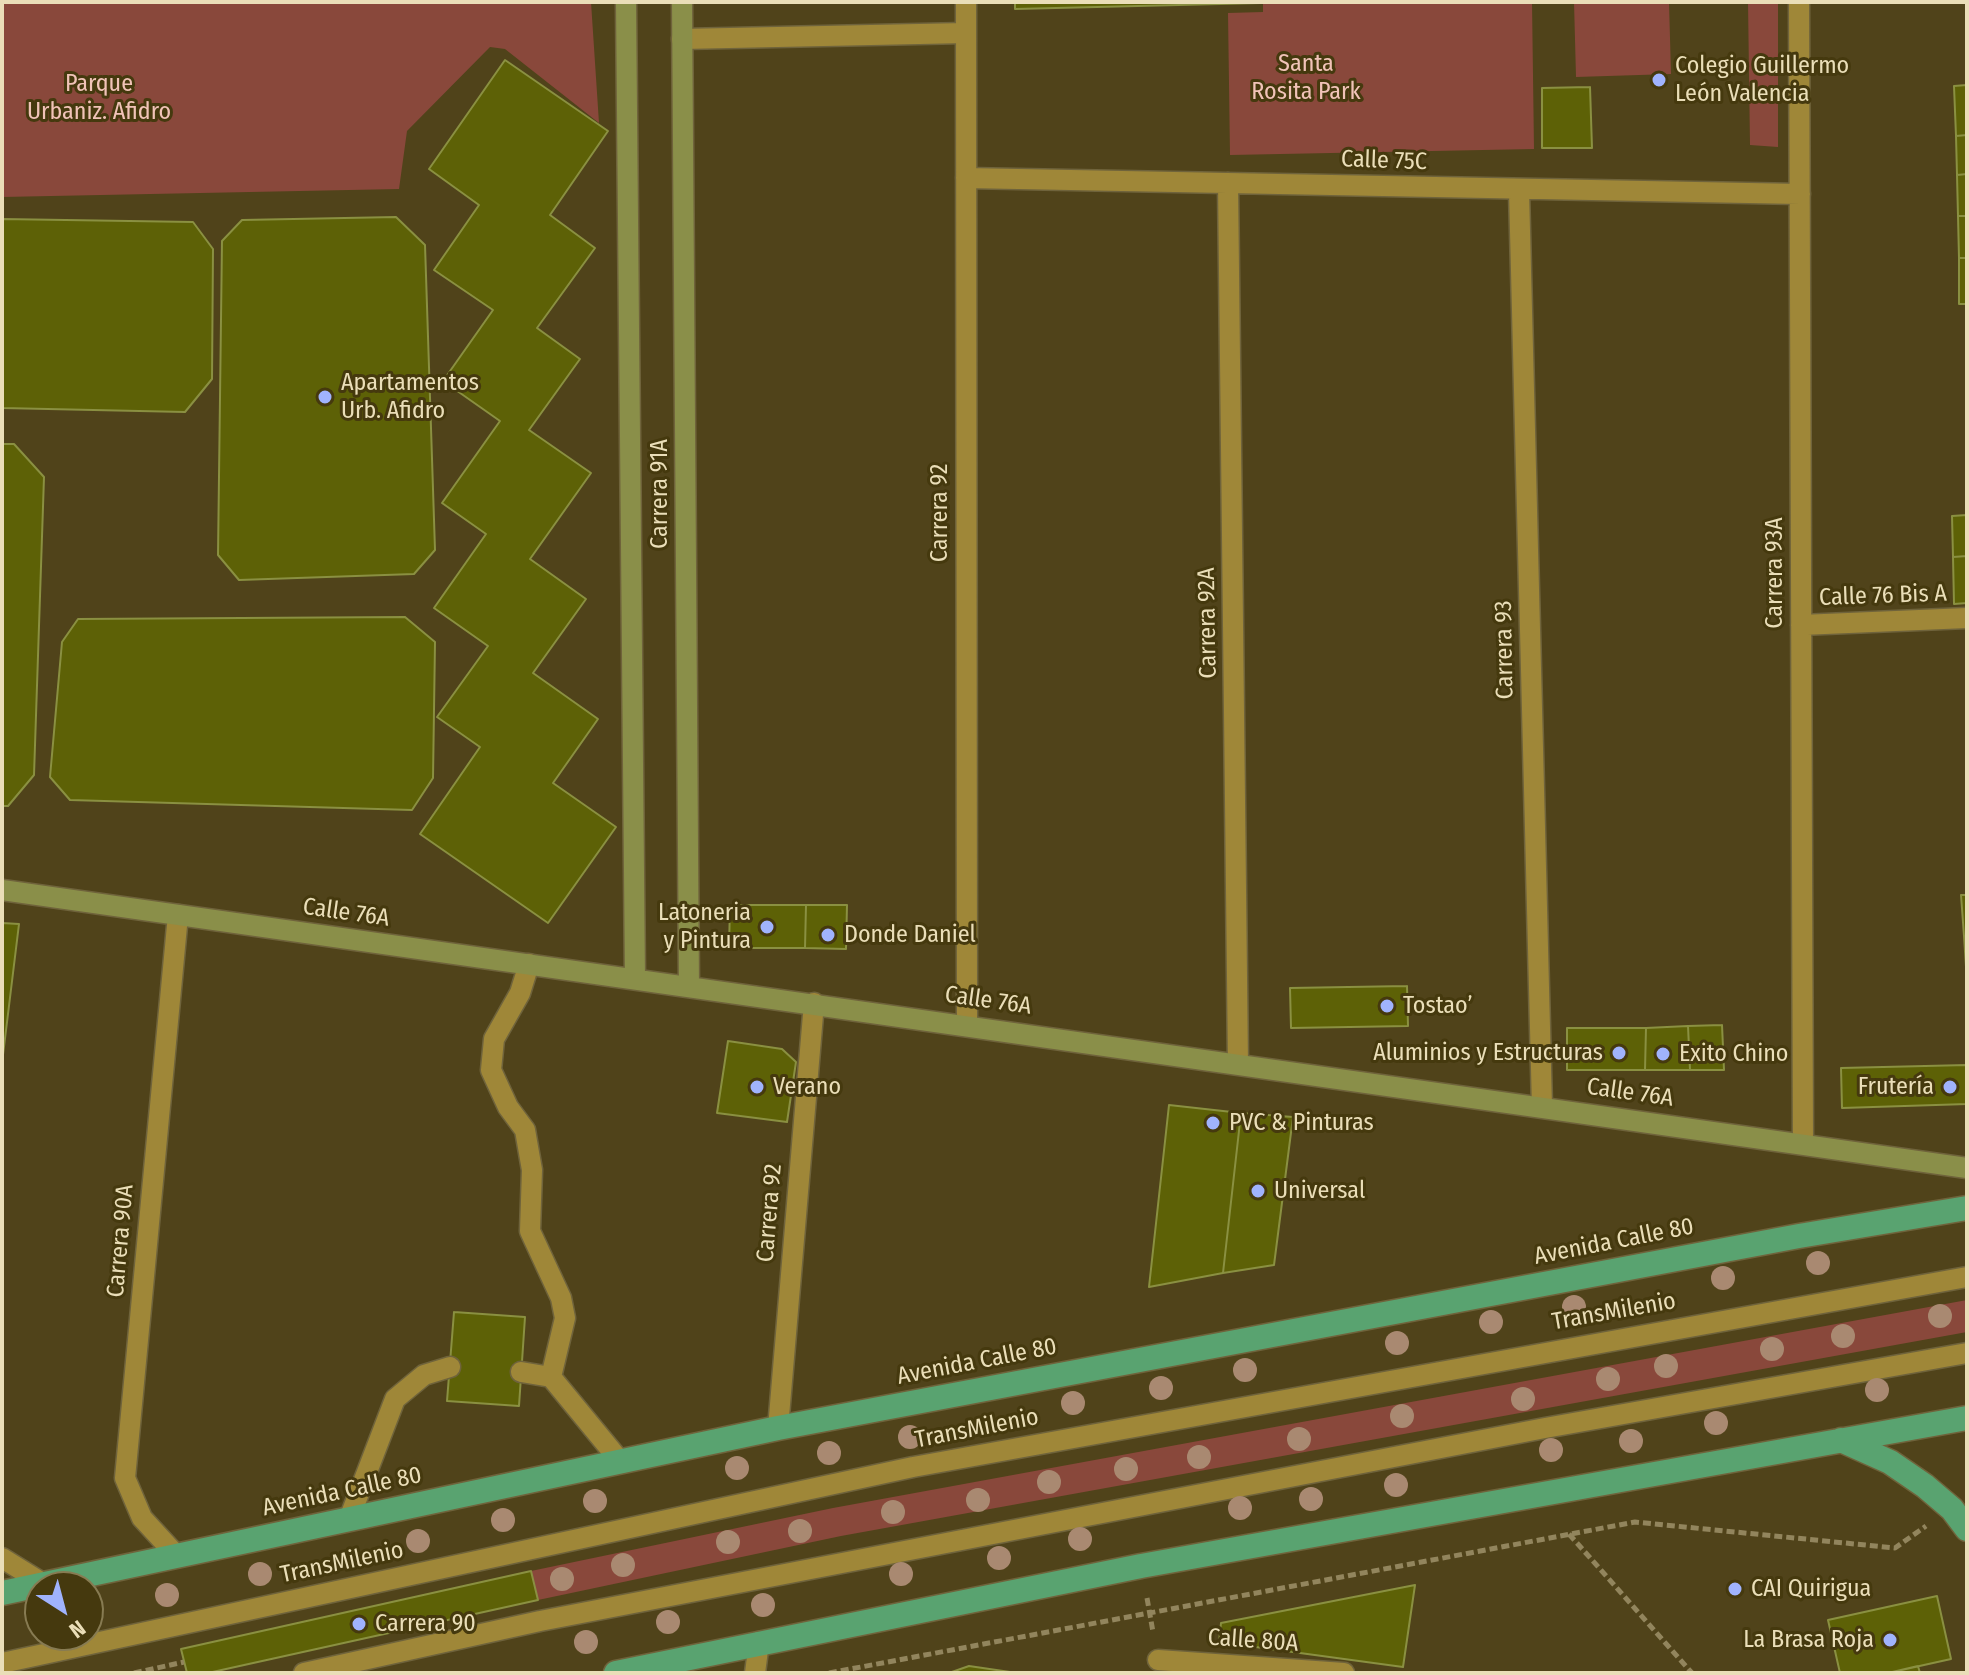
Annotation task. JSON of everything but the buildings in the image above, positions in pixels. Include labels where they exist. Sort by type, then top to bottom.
[{"type":"highway","name":"Avenida Calle 80","points":[[103,1571],[778,1428],[1738,1247],[1967,1208]]},
{"type":"highway","points":[[616,1673],[1141,1566],[1967,1418]]},
{"type":"highway","points":[[1838,1439],[1866,1449],[1902,1470],[1952,1509],[1967,1529]]},
{"type":"highway","name":"Avenida Calle 80","points":[[2,1593],[24,1588]]},
{"type":"street","name":"Carrera 91A","points":[[626,2],[635,979]]},
{"type":"street","name":"Carrera 91A","points":[[682,2],[689,987]]},
{"type":"street","name":"Carrera 92","points":[[966,2],[967,1024]]},
{"type":"street","name":"Carrera 93A","points":[[1799,2],[1803,1144]]},
{"type":"street","points":[[682,39],[966,33]]},
{"type":"street","name":"Calle 75C","points":[[966,178],[1800,194]]},
{"type":"street","name":"Carrera 92A","points":[[1228,183],[1238,1064]]},
{"type":"street","name":"Carrera 93","points":[[1519,191],[1542,1107]]},
{"type":"street","name":"Calle 76 Bis A","points":[[1801,625],[1967,618]]},
{"type":"street","name":"Calle 76A","points":[[2,890],[967,1024],[1967,1168]]},
{"type":"street","name":"Carrera 90A","points":[[176,1555],[142,1518],[125,1478],[178,915]]},
{"type":"street","points":[[529,964],[520,993],[494,1039],[491,1070],[508,1107],[525,1130],[532,1170],[530,1231],[561,1298],[565,1318],[551,1377]]},
{"type":"street","name":"Carrera 92","points":[[778,1428],[814,1003]]},
{"type":"street","name":"TransMilenio","points":[[2,1663],[913,1467],[1967,1277]]},
{"type":"street","points":[[304,1673],[540,1621],[1560,1425],[1967,1353]]},
{"type":"street","points":[[349,1519],[395,1399],[424,1375],[450,1367]]},
{"type":"street","points":[[521,1372],[551,1377],[620,1461]]},
{"type":"street","points":[[2,1558],[24,1572]]},
{"type":"street","points":[[755,1673],[759,1642]]},
{"type":"street","name":"Calle 80A","points":[[1158,1660],[1344,1673]]},
{"type":"path","points":[[829,1673],[1635,1522],[1895,1548]]},
{"type":"path","points":[[1568,1533],[1692,1673]]},
{"type":"path","points":[[1141,1566],[1158,1660]]},
{"type":"path","points":[[134,1673],[184,1662]]},
{"type":"green space","name":"Parque Urbaniz. Afidro","points":[[2,2],[591,2],[599,123],[505,49],[490,47],[407,131],[399,189],[2,197]]},
{"type":"green space","name":"Santa Rosita Park","points":[[1263,2],[1532,2],[1534,149],[1230,155],[1228,13],[1263,12]]},
{"type":"green space","points":[[1574,2],[1669,2],[1671,74],[1576,77]]},
{"type":"green space","points":[[1748,2],[1778,2],[1778,147],[1750,145]]},
{"type":"green space","points":[[1967,1300],[1967,1332],[841,1536],[538,1600],[531,1571],[833,1508]]},
{"type":"place","name":"Colegio Guillermo León Valencia","points":[[1659,80]]},
{"type":"place","name":"Apartamentos Urb. Afidro","points":[[325,397]]},
{"type":"place","name":"Latoneria y Pintura","points":[[767,927]]},
{"type":"place","name":"Donde Daniel","points":[[828,935]]},
{"type":"place","name":"Tostao’","points":[[1387,1006]]},
{"type":"place","name":"Aluminios y Estructuras","points":[[1619,1053]]},
{"type":"place","name":"Exito Chino","points":[[1663,1054]]},
{"type":"place","name":"Verano","points":[[757,1087]]},
{"type":"place","name":"Frutería","points":[[1950,1087]]},
{"type":"place","name":"PVC & Pinturas","points":[[1213,1123]]},
{"type":"place","name":"Universal","points":[[1258,1191]]},
{"type":"place","name":"CAI Quirigua","points":[[1735,1589]]},
{"type":"place","name":"Carrera 90","points":[[359,1624]]},
{"type":"place","name":"La Brasa Roja","points":[[1890,1640]]}]
